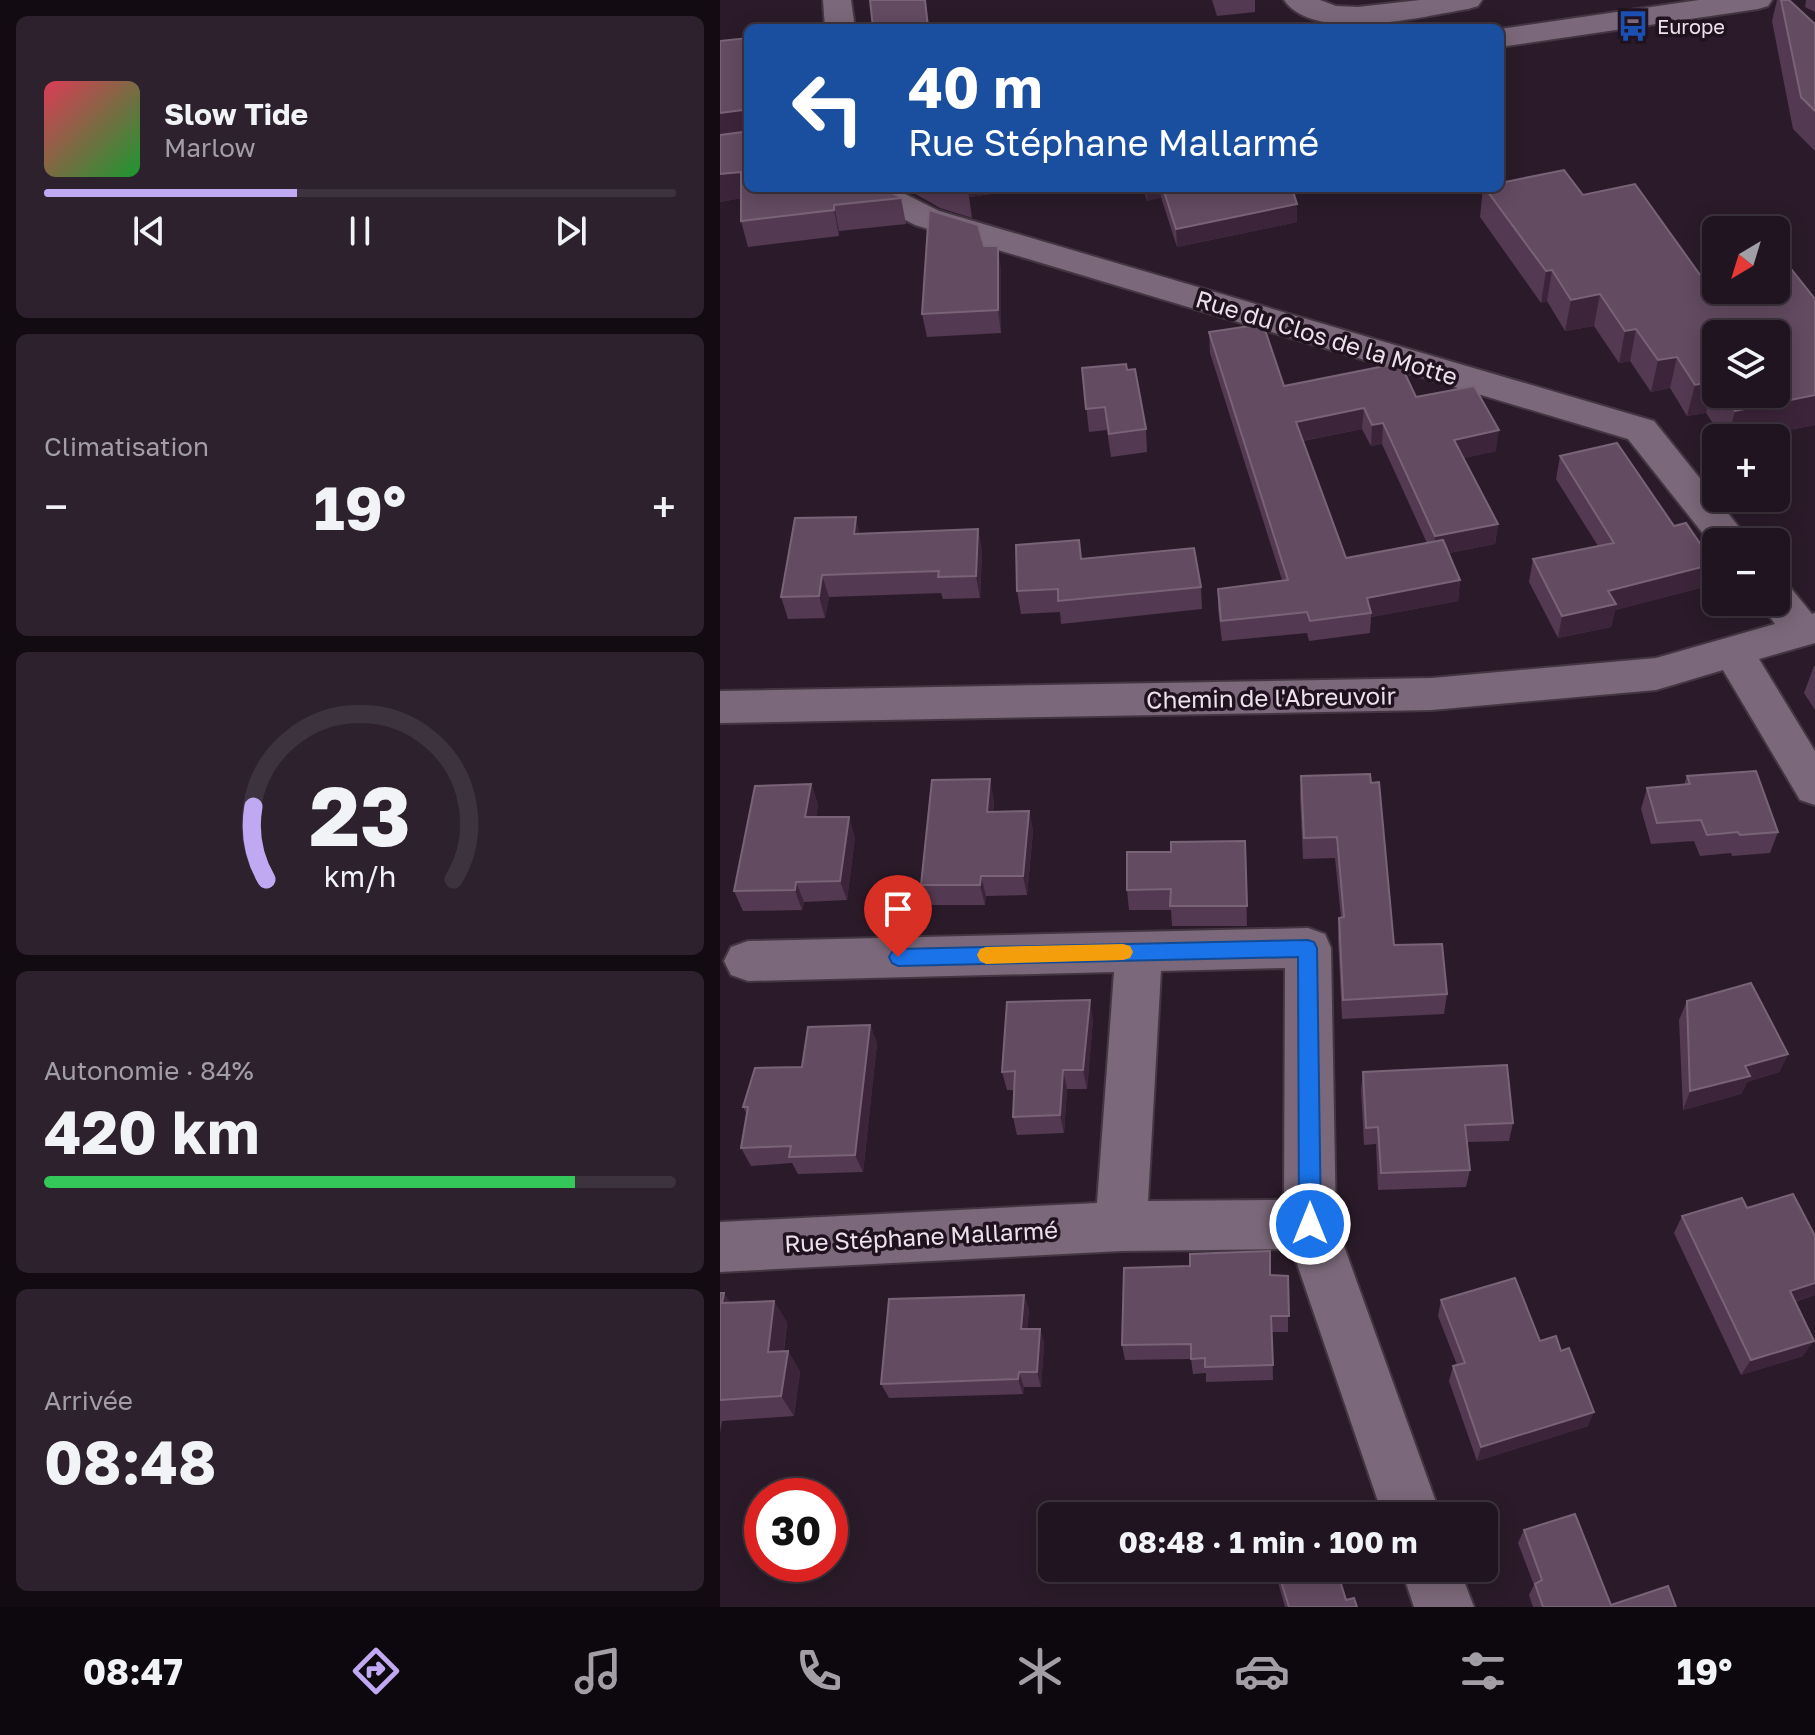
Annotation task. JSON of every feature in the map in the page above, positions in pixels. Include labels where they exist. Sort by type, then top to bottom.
[{"type":"street","points":[[837,0],[840,24]]},
{"type":"street","points":[[1298,0],[1328,14],[1352,17],[1468,0]]},
{"type":"street","points":[[1504,37],[1758,0]]},
{"type":"street","name":"Rue du Clos de la Motte","points":[[886,192],[890,199],[927,218],[1641,430],[1720,528]]},
{"type":"street","points":[[1790,611],[1809,629]]},
{"type":"street","name":"Chemin de l'Abreuvoir","points":[[720,707],[1432,694],[1656,674],[1809,629]]},
{"type":"street","points":[[1733,652],[1815,788]]},
{"type":"street","points":[[748,961],[1308,948],[1310,1224],[1407,1502]]},
{"type":"street","points":[[1121,1226],[1139,952]]},
{"type":"street","name":"Rue Stéphane Mallarmé","points":[[720,1247],[1121,1226],[1310,1224]]},
{"type":"street","points":[[1435,1582],[1444,1607]]},
{"type":"building","points":[[870,0],[925,0],[928,24],[873,24]]},
{"type":"building","points":[[1781,0],[1789,0],[1815,24],[1815,111],[1801,97]]},
{"type":"building","points":[[744,38],[744,192],[890,192],[901,198],[834,205],[834,210],[741,221],[741,172],[720,174],[720,135],[743,132],[743,110],[720,113],[720,41]]},
{"type":"building","points":[[1564,170],[1583,195],[1635,184],[1702,278],[1702,304],[1790,304],[1792,270],[1815,299],[1815,395],[1790,400],[1790,320],[1702,320],[1702,384],[1695,385],[1677,357],[1658,360],[1636,329],[1625,331],[1600,294],[1571,300],[1552,270],[1546,271],[1488,192],[1504,192],[1504,182]]},
{"type":"building","points":[[1164,192],[1293,192],[1297,204],[1176,229]]},
{"type":"building","points":[[929,210],[978,225],[984,246],[998,246],[998,310],[922,314]]},
{"type":"building","points":[[1263,324],[1284,386],[1400,363],[1416,397],[1474,386],[1499,430],[1454,440],[1498,524],[1435,536],[1383,423],[1372,425],[1364,408],[1296,422],[1346,558],[1443,540],[1460,580],[1367,598],[1371,613],[1310,621],[1307,612],[1221,621],[1218,589],[1288,580],[1209,332]]},
{"type":"building","points":[[1126,364],[1127,370],[1135,369],[1146,429],[1109,434],[1105,407],[1086,409],[1082,368]]},
{"type":"building","points":[[1617,443],[1674,526],[1686,523],[1702,546],[1702,567],[1608,591],[1616,604],[1562,616],[1533,559],[1614,543],[1560,456]]},
{"type":"building","points":[[856,517],[854,534],[978,529],[976,576],[938,577],[939,571],[822,575],[819,596],[781,597],[795,518]]},
{"type":"building","points":[[1079,540],[1081,559],[1194,548],[1201,587],[1058,601],[1058,589],[1017,591],[1016,545]]},
{"type":"building","points":[[1756,771],[1778,832],[1707,835],[1701,820],[1657,823],[1647,788],[1690,784],[1687,776]]},
{"type":"building","points":[[1370,774],[1371,783],[1379,782],[1394,945],[1442,944],[1447,994],[1343,1000],[1339,918],[1344,917],[1337,837],[1304,838],[1301,776]]},
{"type":"building","points":[[990,779],[987,812],[1029,811],[1023,876],[981,876],[980,885],[921,885],[932,780]]},
{"type":"building","points":[[811,784],[805,817],[849,817],[840,881],[796,882],[795,890],[734,891],[755,786]]},
{"type":"building","points":[[1245,841],[1247,906],[1170,906],[1171,889],[1127,890],[1127,852],[1171,852],[1171,842]]},
{"type":"building","points":[[1751,983],[1788,1054],[1745,1066],[1750,1076],[1690,1091],[1687,1001]]},
{"type":"building","points":[[1090,1000],[1083,1070],[1063,1070],[1060,1115],[1013,1117],[1015,1071],[1002,1072],[1007,1002]]},
{"type":"building","points":[[870,1025],[855,1155],[789,1157],[791,1146],[741,1148],[748,1107],[743,1107],[755,1068],[802,1067],[808,1027]]},
{"type":"building","points":[[1507,1065],[1513,1123],[1465,1125],[1470,1170],[1381,1173],[1378,1127],[1366,1128],[1363,1072]]},
{"type":"building","points":[[1793,1194],[1815,1236],[1815,1283],[1790,1291],[1814,1341],[1751,1360],[1682,1216],[1742,1198],[1747,1208]]},
{"type":"building","points":[[1270,1251],[1270,1275],[1288,1276],[1289,1316],[1271,1316],[1273,1365],[1205,1367],[1205,1358],[1191,1359],[1191,1344],[1122,1345],[1124,1268],[1190,1266],[1190,1254]]},
{"type":"building","points":[[1515,1278],[1540,1341],[1556,1336],[1561,1351],[1569,1348],[1594,1412],[1481,1447],[1453,1366],[1465,1363],[1441,1300]]},
{"type":"building","points":[[720,1293],[724,1293],[722,1303],[774,1301],[768,1352],[788,1351],[781,1396],[720,1400]]},
{"type":"building","points":[[1024,1295],[1021,1329],[1040,1329],[1037,1372],[1019,1372],[1018,1379],[881,1384],[889,1299]]},
{"type":"building","points":[[1575,1514],[1611,1605],[1668,1586],[1676,1607],[1543,1607],[1535,1584],[1542,1580],[1524,1530]]},
{"type":"building","points":[[1281,1582],[1340,1582],[1346,1600],[1354,1598],[1357,1607],[1289,1607]]},
{"type":"slow traffic","points":[[986,955],[1123,952]]},
{"type":"place","name":"Europe","points":[[1633,26]]},
{"type":"route","points":[[898,957],[1308,948],[1310,1224]]}]
